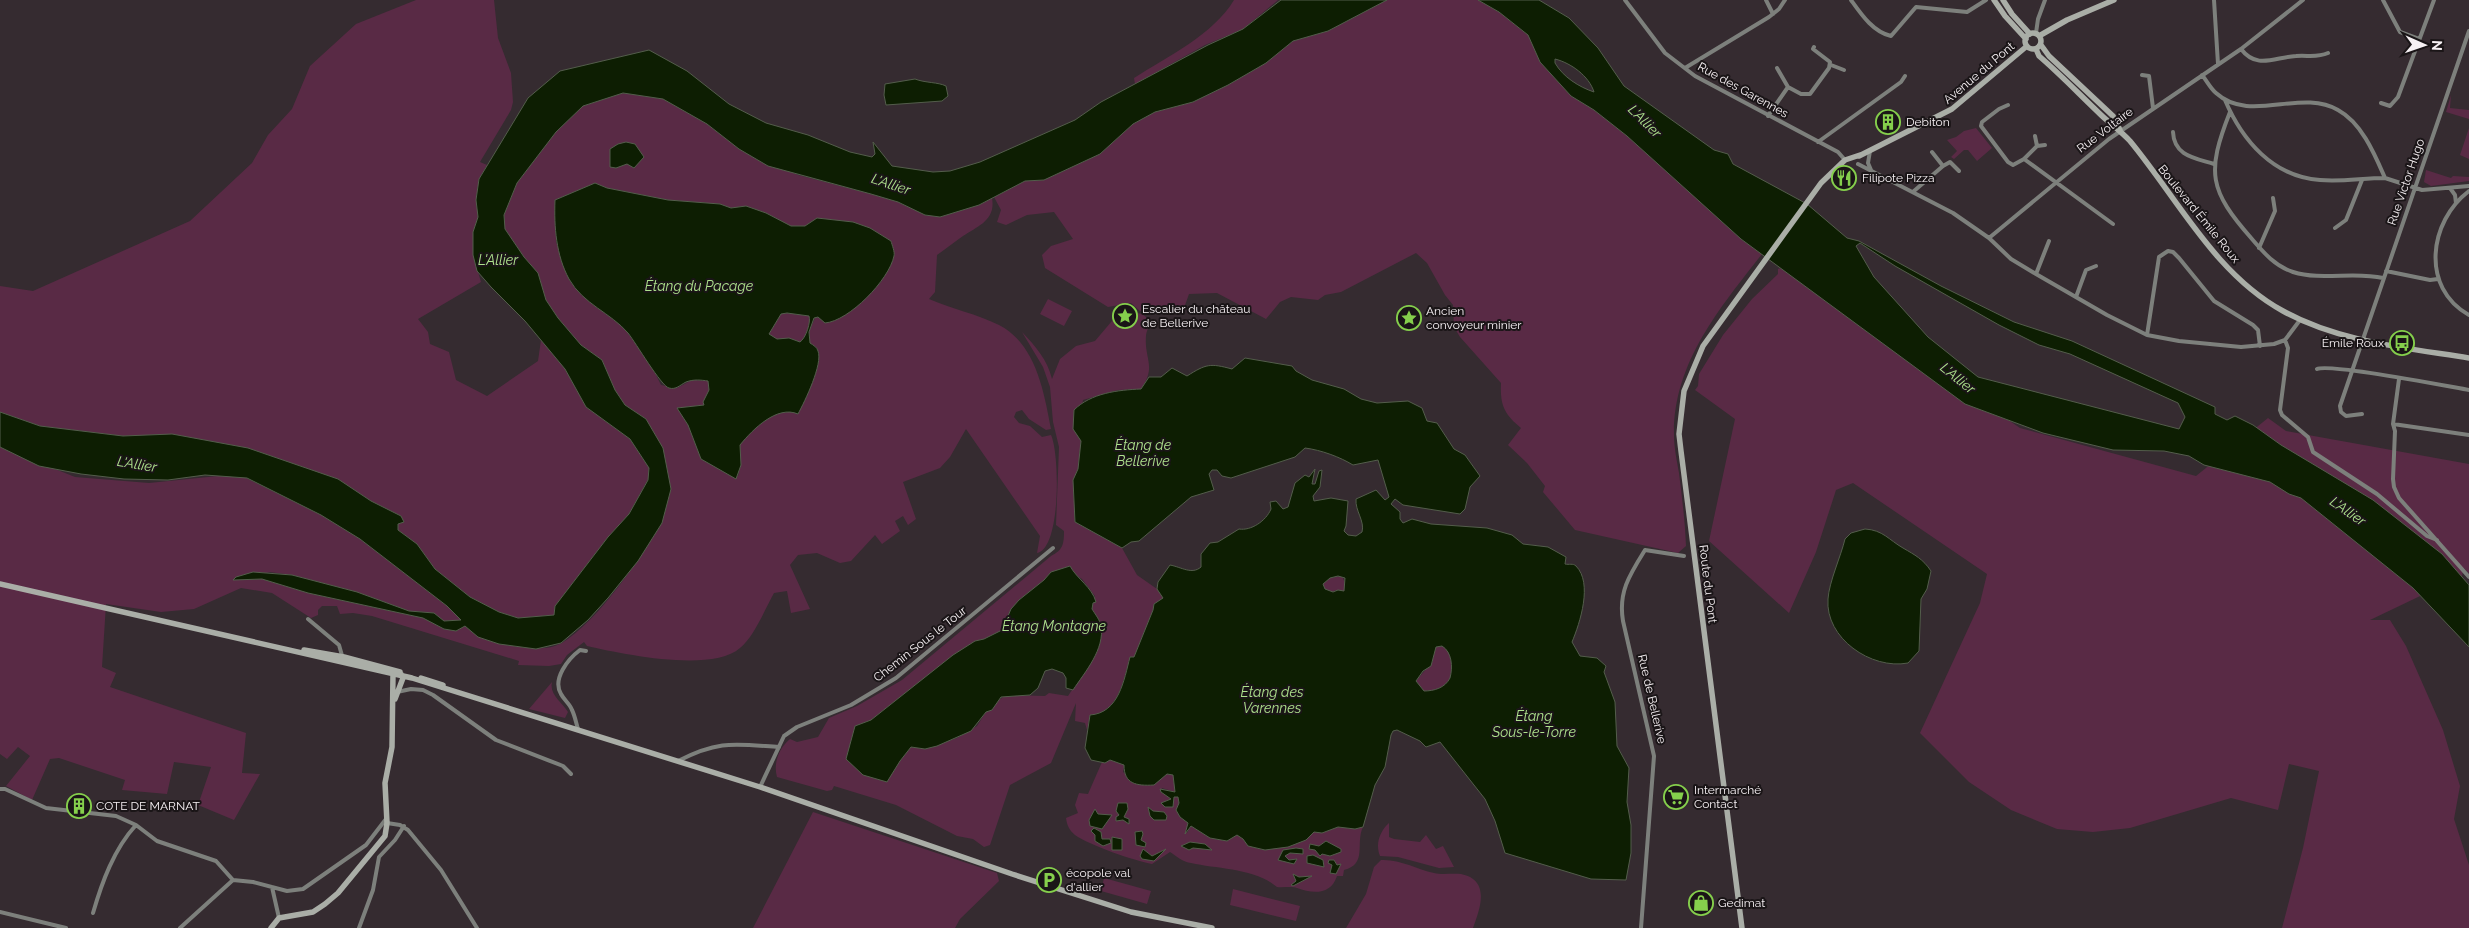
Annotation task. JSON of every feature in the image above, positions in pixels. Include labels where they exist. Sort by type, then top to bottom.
[{"type":"street","points":[[1626,2],[1634,0]]},
{"type":"street","points":[[1766,0],[1773,14]]},
{"type":"street","points":[[1685,68],[1773,14],[1785,0]]},
{"type":"street","points":[[1851,0],[1864,18],[1891,36],[1916,7],[1966,12],[1986,0]]},
{"type":"street","points":[[1994,0],[2005,16],[2033,35]]},
{"type":"street","points":[[2003,0],[2012,14],[2033,35],[2038,47],[2027,46],[2033,35],[2045,0]]},
{"type":"street","points":[[2033,35],[2114,0]]},
{"type":"street","points":[[2214,0],[2218,64]]},
{"type":"street","name":"Rue Voltaire","points":[[1989,238],[2054,182],[2153,108],[2241,49],[2303,0]]},
{"type":"street","points":[[2383,0],[2400,32],[2418,39]]},
{"type":"street","points":[[2381,103],[2390,106],[2398,97],[2434,0]]},
{"type":"street","name":"Rue des Garennes","points":[[1626,2],[1665,52],[1702,81],[1838,152],[1845,160]]},
{"type":"street","name":"Rue Victor Hugo","points":[[2362,414],[2346,416],[2341,412],[2340,406],[2469,31]]},
{"type":"street","name":"Avenue du Pont","points":[[1821,182],[1831,173],[1871,149],[1952,109],[2027,46]]},
{"type":"street","points":[[1814,47],[1813,49],[1830,62],[1831,65],[1844,70]]},
{"type":"street","name":"Boulevard Émile Roux","points":[[2038,47],[2113,116],[2121,132],[2226,266],[2266,300],[2300,320],[2326,330],[2362,339],[2469,358]]},
{"type":"street","points":[[2241,49],[2248,57],[2266,62],[2293,56],[2319,57],[2328,53]]},
{"type":"street","points":[[1777,68],[1788,87],[1804,95],[1810,94],[1831,65]]},
{"type":"street","points":[[2142,75],[2148,76],[2151,82],[2153,108]]},
{"type":"street","points":[[2202,75],[2216,93],[2225,100],[2258,107],[2317,102],[2339,110],[2359,128],[2386,178]]},
{"type":"street","points":[[1818,142],[1901,82],[1905,76]]},
{"type":"street","points":[[1768,116],[1788,87]]},
{"type":"street","points":[[2225,100],[2246,140],[2259,153],[2285,170],[2318,180],[2386,178],[2414,188],[2430,190],[2469,186]]},
{"type":"street","points":[[2008,105],[1999,109],[1981,126],[2008,162],[2013,165],[2024,159],[2037,146],[2045,145]]},
{"type":"street","points":[[2230,112],[2214,164],[2216,182],[2224,204],[2259,248],[2272,261],[2293,272],[2315,275],[2372,275],[2384,278]]},
{"type":"street","points":[[2174,132],[2177,148],[2184,154],[2214,164]]},
{"type":"street","points":[[2035,136],[2037,146]]},
{"type":"street","points":[[1871,149],[1868,163],[1871,170]]},
{"type":"street","points":[[1932,152],[1943,166]]},
{"type":"street","name":"Avenue du Pont","points":[[1821,182],[1845,160],[1863,154]]},
{"type":"street","points":[[2024,159],[2113,224]]},
{"type":"street","points":[[1914,192],[1950,162],[1959,171]]},
{"type":"street","points":[[1858,164],[1953,213],[1989,238],[2011,259],[2147,335],[2178,342],[2241,347],[2260,346],[2285,340],[2300,320]]},
{"type":"street","points":[[2335,228],[2346,220],[2362,180]]},
{"type":"street","name":"Route du Pont","points":[[1742,928],[1679,434],[1684,391],[1703,346],[1821,182]]},
{"type":"street","points":[[2450,188],[2455,195],[2456,203]]},
{"type":"street","points":[[2469,191],[2456,203],[2442,223],[2437,240],[2436,271],[2438,279],[2450,298],[2469,315]]},
{"type":"street","points":[[2259,248],[2275,211],[2273,198]]},
{"type":"street","points":[[2036,274],[2049,241]]},
{"type":"street","points":[[2147,335],[2159,257],[2168,251],[2173,252],[2179,258],[2214,301],[2258,330],[2260,346]]},
{"type":"street","points":[[2076,297],[2086,270],[2096,266]]},
{"type":"street","points":[[2386,271],[2438,279]]},
{"type":"street","points":[[2285,340],[2288,348],[2280,410],[2282,415],[2308,437],[2313,452],[2377,494],[2427,536],[2437,540]]},
{"type":"street","points":[[2317,369],[2322,367],[2352,371],[2469,390]]},
{"type":"street","points":[[2399,379],[2393,424],[2395,431],[2394,487],[2399,498],[2469,577]]},
{"type":"street","points":[[2393,424],[2469,435]]},
{"type":"street","name":"Chemin Sous le Tour","points":[[760,787],[784,736],[797,727],[851,705],[896,678],[1053,548]]},
{"type":"street","name":"Rue de Bellerive","points":[[1641,928],[1654,756],[1623,621],[1621,601],[1628,579],[1645,550],[1684,556]]},
{"type":"street","points":[[0,584],[343,660],[398,674],[760,787],[1012,874],[1131,912],[1212,928]]},
{"type":"street","points":[[308,619],[339,645],[343,660]]},
{"type":"street","points":[[578,730],[572,708],[560,692],[558,684],[562,671],[572,656],[580,650],[586,651]]},
{"type":"street","points":[[398,674],[432,680],[514,710]]},
{"type":"street","points":[[271,928],[279,918],[313,912],[338,892],[384,836],[387,820],[385,783],[392,747],[394,692],[398,674]]},
{"type":"street","points":[[394,692],[398,674]]},
{"type":"street","points":[[411,688],[412,678]]},
{"type":"street","points":[[394,692],[411,688],[433,695],[496,740],[563,766],[571,774]]},
{"type":"street","points":[[678,761],[697,752],[726,744],[778,747]]},
{"type":"street","points":[[0,789],[5,789],[46,808],[104,813],[136,825],[157,841],[216,861],[233,880],[253,882],[287,891],[303,889],[366,846],[387,820]]},
{"type":"street","points":[[387,820],[404,826],[441,870],[477,928]]},
{"type":"street","points":[[93,913],[99,892],[113,859],[126,836],[136,825]]},
{"type":"street","points":[[359,928],[373,890],[379,857],[395,840],[404,826]]},
{"type":"street","points":[[180,928],[233,880]]},
{"type":"street","points":[[272,887],[279,918]]},
{"type":"street","points":[[0,912],[66,928]]},
{"type":"shaded area","points":[[416,0],[494,0],[498,38],[511,73],[513,102],[511,110],[480,162],[487,165],[479,179],[476,200],[478,217],[473,232],[473,255],[481,282],[418,319],[428,332],[430,344],[449,352],[456,380],[487,396],[538,361],[541,340],[565,369],[586,407],[630,439],[649,468],[648,479],[629,514],[608,537],[555,606],[554,615],[518,618],[499,612],[470,597],[435,569],[417,544],[398,530],[398,524],[404,522],[401,516],[371,501],[338,479],[123,436],[40,426],[0,412],[0,286],[33,291],[190,221],[252,163],[268,135],[292,109],[310,66],[356,24]]},
{"type":"shaded area","points":[[1234,0],[1278,0],[1243,29],[1205,45],[1135,84],[1134,78],[1189,44],[1214,24]]},
{"type":"shaded area","points":[[1387,0],[1478,0],[1499,12],[1528,35],[1540,62],[1571,96],[1594,110],[1627,136],[1741,239],[1762,254],[1715,316],[1690,360],[1681,384],[1676,409],[1674,440],[1686,546],[1678,553],[1575,530],[1543,492],[1545,486],[1527,463],[1508,445],[1521,428],[1504,408],[1501,397],[1501,383],[1460,337],[1454,327],[1453,305],[1445,295],[1427,263],[1416,253],[1341,292],[1325,295],[1318,300],[1291,297],[1280,302],[1266,319],[1217,293],[1189,294],[1184,308],[1140,311],[1131,303],[1108,307],[1045,268],[1042,255],[1051,246],[1073,239],[1054,212],[1027,215],[1006,225],[997,222],[1001,210],[994,197],[1025,181],[1044,180],[1100,154],[1133,124],[1155,112],[1193,102],[1266,63],[1293,41],[1328,31]]},
{"type":"shaded area","points":[[623,93],[663,99],[707,124],[739,149],[798,175],[898,202],[925,215],[940,217],[979,205],[992,198],[993,206],[985,222],[937,255],[935,292],[929,299],[999,325],[1012,333],[1030,356],[1041,385],[1051,429],[1046,430],[1029,419],[1022,410],[1016,412],[1014,417],[1019,423],[1030,426],[1042,437],[1051,435],[1054,445],[1057,480],[1056,500],[1051,536],[1045,548],[1037,553],[1040,536],[966,429],[950,457],[940,468],[903,482],[916,519],[908,525],[903,516],[895,521],[900,531],[882,544],[875,535],[851,561],[840,563],[817,553],[798,555],[790,565],[810,609],[791,613],[787,591],[774,593],[755,630],[745,643],[727,655],[709,659],[689,660],[643,657],[587,646],[584,642],[567,655],[561,664],[549,666],[518,665],[519,661],[372,616],[353,613],[340,614],[337,606],[322,606],[318,610],[318,615],[311,618],[272,593],[241,588],[194,609],[161,612],[106,604],[102,667],[116,673],[110,687],[246,733],[242,773],[260,774],[234,820],[198,805],[211,767],[174,762],[167,794],[122,790],[125,780],[59,758],[50,759],[32,800],[6,786],[30,756],[18,747],[7,759],[0,754],[0,447],[75,477],[149,483],[238,474],[321,515],[360,539],[447,606],[461,620],[444,621],[427,612],[409,611],[357,592],[292,575],[270,572],[233,580],[262,579],[308,593],[423,618],[444,629],[456,631],[465,626],[493,642],[532,648],[556,646],[562,643],[576,633],[604,605],[630,571],[662,523],[646,419],[625,405],[615,390],[602,360],[581,345],[558,318],[546,300],[538,273],[524,257],[505,229],[504,215],[517,183],[556,132],[583,106]],"holes":[[[595,183],[607,188],[669,200],[720,204],[731,208],[746,206],[766,213],[791,226],[805,226],[817,218],[891,241],[894,255],[881,282],[848,313],[821,319],[815,318],[809,332],[810,344],[816,347],[819,357],[816,373],[805,400],[798,414],[782,413],[766,420],[739,445],[741,465],[738,476],[733,476],[701,459],[688,425],[677,408],[704,405],[703,402],[710,389],[708,381],[692,380],[677,388],[661,385],[651,365],[627,332],[556,243],[555,200]]]},
{"type":"shaded area","points":[[2451,95],[2450,108],[2469,110],[2469,119],[2446,112]]},
{"type":"shaded area","points":[[1976,128],[1992,148],[1977,161],[1968,150],[1964,150],[1954,159],[1951,157],[1957,151],[1947,140],[1956,137],[1964,131]]},
{"type":"shaded area","points":[[2469,128],[2469,159],[2460,155]]},
{"type":"shaded area","points":[[2426,170],[2451,178],[2453,176],[2469,177],[2469,181],[2431,186],[2424,182]]},
{"type":"shaded area","points":[[1784,267],[2020,428],[2196,476],[2268,418],[2286,431],[2469,464],[2469,574],[2464,568],[2462,576],[2370,620],[2390,620],[2406,646],[2443,730],[2460,786],[2454,819],[2469,865],[2469,928],[2282,928],[2303,848],[2319,771],[2289,764],[2278,810],[2231,798],[2130,828],[2093,832],[2057,829],[2011,810],[1969,782],[1920,733],[1980,603],[1987,574],[1853,483],[1836,490],[1816,552],[1789,613],[1709,541],[1735,419],[1695,390],[1698,386],[1699,374],[1723,335],[1752,299],[1778,274],[1778,269]]},
{"type":"shaded area","points":[[1048,299],[1072,311],[1064,326],[1040,314]]},
{"type":"shaded area","points":[[1128,311],[1142,314],[1150,320],[1146,336],[1149,362],[1148,374],[1141,389],[1118,390],[1083,400],[1077,432],[1081,441],[1078,469],[1073,480],[1075,522],[1122,548],[1137,575],[1157,589],[1163,598],[1154,604],[1134,657],[1130,657],[1122,685],[1114,702],[1100,713],[1090,715],[1087,730],[1085,723],[1075,721],[1076,703],[1051,763],[1010,785],[990,845],[984,847],[973,839],[957,836],[896,805],[834,786],[832,790],[827,791],[777,777],[776,761],[783,747],[790,739],[797,742],[818,737],[829,718],[857,706],[902,680],[1060,549],[1063,543],[1064,531],[1056,525],[1059,447],[1053,422],[1050,387],[1043,367],[1022,332],[1044,359],[1052,379],[1060,359],[1076,346],[1095,341],[1117,315]],"holes":[[[1070,566],[1074,574],[1082,579],[1095,596],[1092,609],[1101,625],[1094,657],[1068,696],[1049,693],[1045,696],[1007,695],[997,701],[992,710],[986,712],[977,726],[957,738],[925,749],[911,747],[900,761],[855,726],[871,720],[975,641],[984,639],[1002,630],[1004,622],[1019,600],[1051,572]]]},
{"type":"shaded area","points":[[781,314],[809,316],[811,320],[804,340],[800,342],[789,338],[777,340],[769,334]]},
{"type":"shaded area","points":[[1342,576],[1345,583],[1344,591],[1336,590],[1332,592],[1325,589],[1323,584],[1330,578]]},
{"type":"shaded area","points":[[1442,645],[1448,652],[1451,660],[1450,678],[1439,688],[1424,691],[1416,681],[1433,661],[1433,653],[1436,647]]},
{"type":"shaded area","points":[[552,682],[554,695],[568,712],[565,718],[529,709]]},
{"type":"shaded area","points":[[1109,759],[1124,765],[1123,772],[1135,781],[1145,785],[1155,783],[1167,774],[1173,775],[1175,792],[1162,788],[1161,792],[1171,799],[1162,803],[1171,807],[1174,797],[1178,797],[1179,803],[1176,810],[1180,817],[1187,822],[1187,833],[1191,826],[1210,838],[1227,841],[1239,835],[1253,847],[1263,850],[1296,843],[1314,832],[1327,831],[1338,827],[1355,829],[1363,827],[1360,852],[1356,863],[1344,870],[1343,876],[1337,876],[1326,890],[1315,892],[1295,887],[1277,887],[1258,876],[1236,870],[1188,862],[1170,852],[1152,864],[1101,848],[1075,835],[1071,831],[1066,818],[1078,813],[1075,805],[1079,793],[1088,794],[1102,762],[1105,763]]},
{"type":"shaded area","points":[[813,812],[997,873],[999,881],[960,919],[955,928],[753,928]]},
{"type":"shaded area","points":[[1389,823],[1389,837],[1420,842],[1426,835],[1436,849],[1443,846],[1454,867],[1439,868],[1398,857],[1380,856],[1379,838]]},
{"type":"shaded area","points":[[1381,860],[1401,863],[1434,873],[1461,874],[1477,882],[1481,896],[1473,928],[1346,928],[1366,894],[1374,867]]},
{"type":"shaded area","points":[[1104,878],[1151,891],[1147,904],[1101,891]]},
{"type":"shaded area","points":[[1233,889],[1300,906],[1296,921],[1230,905]]},
{"type":"water","name":"L'Allier","points":[[1281,0],[1387,0],[1328,31],[1293,41],[1266,63],[1193,102],[1155,112],[1133,124],[1100,154],[1044,180],[1025,181],[979,205],[940,217],[925,215],[898,202],[768,166],[739,149],[707,124],[663,99],[623,93],[583,106],[556,132],[517,183],[504,215],[505,229],[524,257],[538,273],[546,300],[558,318],[581,345],[602,360],[615,390],[625,405],[646,419],[663,448],[671,489],[662,523],[638,561],[588,620],[561,643],[536,649],[499,644],[478,637],[465,626],[456,631],[444,629],[423,618],[308,593],[262,579],[233,580],[236,577],[253,572],[292,575],[357,592],[409,611],[434,613],[444,621],[461,620],[447,606],[360,539],[321,515],[247,478],[205,475],[168,480],[124,479],[81,474],[39,466],[0,447],[0,412],[40,426],[123,436],[172,434],[248,448],[338,479],[371,501],[401,516],[404,522],[398,524],[398,530],[417,544],[435,569],[470,597],[499,612],[518,618],[554,615],[555,606],[608,537],[629,514],[648,480],[649,468],[630,439],[586,407],[565,369],[525,321],[477,271],[473,255],[473,232],[478,217],[476,200],[479,179],[528,98],[560,71],[649,50],[687,71],[729,104],[766,123],[808,135],[850,152],[872,157],[875,154],[873,142],[892,166],[933,172],[950,171],[980,162],[1075,120],[1101,102],[1208,45],[1243,29]]},
{"type":"water","name":"L'Allier","points":[[1478,0],[1539,0],[1569,18],[1598,48],[1624,86],[1714,150],[1728,154],[1733,164],[1807,204],[1847,238],[1859,241],[1941,286],[2014,322],[2072,341],[2215,407],[2215,414],[2227,420],[2235,416],[2253,425],[2281,445],[2373,500],[2442,554],[2469,585],[2469,647],[2413,588],[2301,498],[2289,494],[2270,482],[2204,465],[2189,456],[2164,451],[2113,450],[2043,433],[1965,404],[1741,239],[1627,136],[1594,110],[1571,96],[1540,62],[1528,35],[1499,12]],"holes":[[[1555,59],[1579,71],[1592,86],[1594,92],[1567,77],[1558,68]],[[1860,243],[1895,266],[1999,325],[2039,345],[2070,354],[2178,403],[2185,417],[2179,429],[1978,377],[1928,337],[1874,277],[1856,246]]]},
{"type":"water","points":[[915,79],[946,86],[948,96],[942,101],[886,105],[884,95],[885,84]]},
{"type":"water","points":[[626,142],[635,144],[644,157],[634,168],[627,164],[616,168],[610,167],[610,149]]},
{"type":"water","name":"Étang du Pacage","points":[[595,183],[607,188],[668,200],[720,204],[731,208],[746,206],[766,213],[791,226],[805,226],[817,218],[853,222],[870,228],[891,241],[894,256],[891,266],[876,287],[856,307],[835,321],[825,323],[818,317],[814,318],[809,332],[810,343],[817,348],[819,357],[816,373],[805,400],[798,414],[790,412],[774,416],[766,420],[745,439],[740,445],[741,465],[736,479],[701,459],[688,425],[677,408],[704,405],[703,402],[709,390],[708,381],[692,380],[678,387],[669,388],[655,372],[628,333],[589,302],[569,279],[561,260],[557,241],[555,200]],"holes":[[[781,314],[809,316],[808,330],[800,342],[789,338],[777,339],[769,334]]]},
{"type":"water","points":[[1245,358],[1292,366],[1296,371],[1312,380],[1344,389],[1361,399],[1377,403],[1408,401],[1422,408],[1427,421],[1437,423],[1454,449],[1465,455],[1480,476],[1470,487],[1465,509],[1460,514],[1403,505],[1395,499],[1391,504],[1400,512],[1400,519],[1403,523],[1412,519],[1431,524],[1487,528],[1512,535],[1523,544],[1548,547],[1566,557],[1565,564],[1576,566],[1584,582],[1584,593],[1581,614],[1572,642],[1580,656],[1597,658],[1606,666],[1604,672],[1615,702],[1617,746],[1629,768],[1627,802],[1631,825],[1631,853],[1626,880],[1591,879],[1505,853],[1495,821],[1485,799],[1440,742],[1426,747],[1420,741],[1397,730],[1393,731],[1391,735],[1385,767],[1375,785],[1363,827],[1355,829],[1338,827],[1322,833],[1314,832],[1306,840],[1288,847],[1265,850],[1248,846],[1237,835],[1227,841],[1210,838],[1191,826],[1185,834],[1188,823],[1180,817],[1176,810],[1179,803],[1178,797],[1174,797],[1173,807],[1165,807],[1161,803],[1171,799],[1161,792],[1160,789],[1175,792],[1173,775],[1167,774],[1154,785],[1142,785],[1129,780],[1126,776],[1124,765],[1110,760],[1105,763],[1091,760],[1085,748],[1090,715],[1100,713],[1108,708],[1119,694],[1130,657],[1134,657],[1154,604],[1163,598],[1157,589],[1158,582],[1170,565],[1190,570],[1198,569],[1201,567],[1201,554],[1210,543],[1218,542],[1239,529],[1253,527],[1258,524],[1269,513],[1271,509],[1270,502],[1276,501],[1283,509],[1288,507],[1295,483],[1305,475],[1309,477],[1315,469],[1312,484],[1315,484],[1319,471],[1322,470],[1320,487],[1313,496],[1314,501],[1331,498],[1348,501],[1344,531],[1348,535],[1356,536],[1362,532],[1363,528],[1356,499],[1376,490],[1385,500],[1389,497],[1378,460],[1353,465],[1330,454],[1305,448],[1295,457],[1231,478],[1222,476],[1217,470],[1212,470],[1209,474],[1214,490],[1191,497],[1139,541],[1131,542],[1122,548],[1075,522],[1073,480],[1078,469],[1081,441],[1073,429],[1074,410],[1088,400],[1105,393],[1141,389],[1149,377],[1161,377],[1172,368],[1187,376],[1199,369],[1213,365],[1232,369]],"holes":[[[1338,576],[1345,578],[1344,591],[1338,590],[1333,592],[1325,589],[1323,584],[1330,578]],[[1442,646],[1450,656],[1450,678],[1439,688],[1424,691],[1416,681],[1423,671],[1431,666],[1436,647]]]},
{"type":"water","points":[[1865,529],[1877,531],[1886,536],[1925,563],[1931,571],[1927,589],[1921,599],[1919,651],[1908,663],[1894,664],[1879,661],[1853,648],[1842,638],[1834,626],[1829,613],[1829,592],[1845,539],[1851,533]]},
{"type":"water","name":"Étang Montagne","points":[[1070,566],[1094,597],[1096,602],[1093,603],[1092,609],[1099,619],[1101,635],[1093,660],[1073,690],[1066,688],[1066,678],[1063,673],[1052,669],[1045,671],[1038,688],[1030,695],[1001,697],[992,710],[986,712],[971,731],[937,746],[925,749],[911,747],[887,782],[863,775],[846,759],[855,726],[871,720],[953,655],[975,641],[984,639],[1002,630],[1011,609],[1019,600],[1051,572]]},
{"type":"water","points":[[1118,803],[1127,803],[1128,809],[1124,817],[1129,819],[1129,824],[1123,820],[1116,821],[1116,817],[1119,815],[1116,811]]},
{"type":"water","points":[[1148,807],[1153,811],[1164,812],[1167,816],[1166,820],[1154,820],[1150,816]]},
{"type":"water","points":[[1095,809],[1098,814],[1112,815],[1102,829],[1090,826],[1089,820]]},
{"type":"water","points":[[1094,828],[1101,832],[1102,839],[1110,839],[1111,843],[1103,846],[1095,841],[1095,835],[1091,831]]},
{"type":"water","points":[[1142,831],[1141,840],[1146,843],[1145,847],[1136,845],[1135,832]]},
{"type":"water","points":[[1112,837],[1122,839],[1122,850],[1112,850]]},
{"type":"water","points":[[1326,841],[1341,849],[1341,852],[1330,856],[1322,854],[1320,856],[1315,850],[1309,849],[1310,844],[1319,846]]},
{"type":"water","points":[[1190,842],[1205,844],[1212,850],[1193,848],[1189,850],[1181,846]]},
{"type":"water","points":[[1143,849],[1152,856],[1166,849],[1154,861],[1142,859],[1140,856]]},
{"type":"water","points":[[1303,849],[1303,854],[1290,853],[1285,856],[1289,860],[1297,859],[1294,864],[1278,860],[1283,850]]},
{"type":"water","points":[[1313,855],[1323,860],[1324,867],[1307,863],[1307,856]]},
{"type":"water","points":[[1329,860],[1334,860],[1337,865],[1341,864],[1336,874],[1330,873],[1332,865],[1328,863]]},
{"type":"water","points":[[1293,874],[1299,877],[1312,876],[1293,886],[1291,885],[1296,881]]},
{"type":"place","name":"Debiton","points":[[1888,122]]},
{"type":"place","name":"Filipote Pizza","points":[[1844,178]]},
{"type":"place","name":"Escalier du château de Bellerive","points":[[1125,316]]},
{"type":"place","name":"Ancien convoyeur minier","points":[[1409,318]]},
{"type":"place","name":"Émile Roux","points":[[2402,343]]},
{"type":"place","name":"Intermarché Contact","points":[[1676,797]]},
{"type":"place","name":"COTE DE MARNAT","points":[[79,806]]},
{"type":"place","name":"écopole val d'allier","points":[[1049,880]]},
{"type":"place","name":"Gedimat","points":[[1701,903]]},
{"type":"water label","name":"Étang de Bellerive","points":[[1143,454]]},
{"type":"water label","name":"Étang des Varennes","points":[[1272,700]]},
{"type":"water label","name":"Étang Sous-le-Torre","points":[[1534,724]]}]
